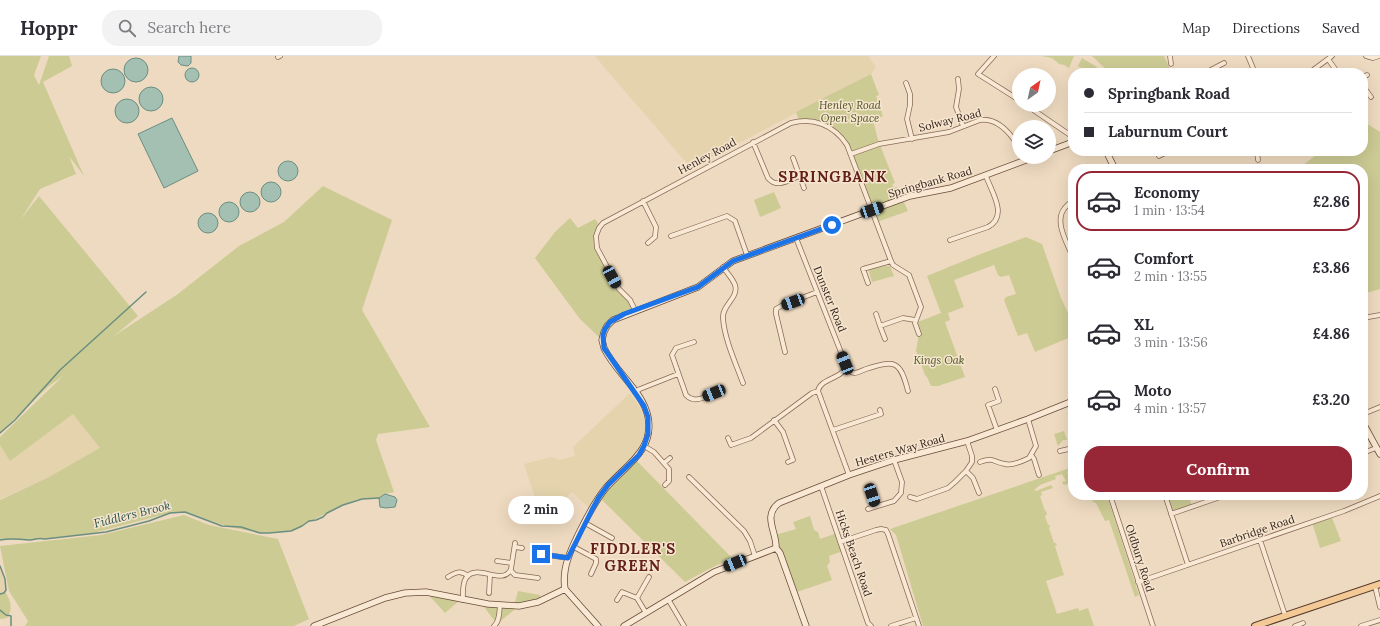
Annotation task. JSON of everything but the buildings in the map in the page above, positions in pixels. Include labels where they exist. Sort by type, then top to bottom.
[{"type":"main road","points":[[1255,626],[1377,585]]},
{"type":"street","points":[[994,56],[978,74],[1012,96]]},
{"type":"street","points":[[1170,56],[1171,64]]},
{"type":"street","points":[[1248,56],[1254,68]]},
{"type":"street","points":[[1316,68],[1332,56]]},
{"type":"street","points":[[1366,56],[1373,58],[1379,56]]},
{"type":"street","points":[[1328,59],[1334,68]]},
{"type":"street","points":[[1214,68],[1224,63]]},
{"type":"street","points":[[958,79],[959,89],[956,107],[963,126]]},
{"type":"street","points":[[906,83],[910,94],[910,105],[907,119],[912,139]]},
{"type":"street","points":[[1368,93],[1371,97]]},
{"type":"street","points":[[1036,112],[1068,134]]},
{"type":"street","name":"Solway Road","points":[[851,154],[879,144],[949,132],[982,120],[990,120],[1001,126],[1012,137]]},
{"type":"street","name":"Henley Road","points":[[635,310],[630,300],[615,283],[597,248],[596,239],[599,228],[605,220],[791,123],[808,121],[819,123],[833,130],[844,141],[851,154],[891,261]]},
{"type":"street","points":[[753,142],[768,178],[772,182],[779,184],[800,176]]},
{"type":"street","points":[[1056,148],[1068,144]]},
{"type":"street","points":[[1258,156],[1258,160]]},
{"type":"street","points":[[793,158],[804,188]]},
{"type":"street","name":"Springbank Road","points":[[565,589],[565,571],[568,558],[595,504],[604,491],[639,455],[648,434],[648,417],[644,406],[605,352],[602,340],[604,332],[610,322],[635,310],[698,287],[733,261],[747,255],[910,196],[951,188],[986,176],[1013,164]]},
{"type":"street","points":[[950,240],[988,227],[994,224],[997,219],[999,209],[986,176]]},
{"type":"street","points":[[643,201],[656,229],[655,237],[648,243]]},
{"type":"street","points":[[1068,206],[1060,219],[1068,245]]},
{"type":"street","points":[[671,236],[727,216],[734,221],[747,255]]},
{"type":"street","name":"Dunster Road","points":[[796,238],[845,363],[845,370]]},
{"type":"street","points":[[868,283],[863,269],[891,261],[893,265],[908,275],[920,307],[920,311],[915,320],[919,334]]},
{"type":"street","points":[[723,268],[734,282],[736,290],[724,311],[723,320],[730,349],[743,383]]},
{"type":"street","points":[[785,352],[776,309],[817,292]]},
{"type":"street","points":[[876,314],[885,339]]},
{"type":"street","points":[[1368,317],[1380,315]]},
{"type":"street","points":[[880,326],[903,318],[915,320]]},
{"type":"street","points":[[694,342],[676,348],[672,358],[686,395],[691,399],[696,400],[714,393]]},
{"type":"street","points":[[728,438],[730,445],[751,438],[812,393],[818,391],[820,386],[845,370],[854,373],[884,363],[892,364],[903,372],[908,391]]},
{"type":"street","points":[[635,392],[678,374]]},
{"type":"street","points":[[995,389],[999,401],[988,405],[997,430]]},
{"type":"street","points":[[818,391],[849,475]]},
{"type":"street","name":"Hesters Way Road","points":[[806,626],[780,553],[776,548],[777,542],[770,519],[774,508],[779,503],[849,475],[894,460],[967,441],[1068,403]]},
{"type":"street","points":[[1368,412],[1380,407]]},
{"type":"street","points":[[833,430],[881,414],[880,410]]},
{"type":"street","points":[[980,462],[991,459],[1005,464],[1010,464],[1032,456],[1036,442],[1028,419]]},
{"type":"street","points":[[774,420],[783,432],[793,460],[788,462]]},
{"type":"street","points":[[1368,433],[1380,454]]},
{"type":"street","points":[[910,497],[916,499],[948,488],[966,471],[971,465],[972,459],[967,441]]},
{"type":"street","points":[[644,446],[651,450],[669,469],[669,481],[665,485]]},
{"type":"street","points":[[1368,451],[1376,448]]},
{"type":"street","points":[[1060,451],[1068,449]]},
{"type":"street","points":[[1032,456],[1040,475]]},
{"type":"street","points":[[664,463],[670,458]]},
{"type":"street","points":[[868,509],[894,501],[901,494],[902,482],[894,460]]},
{"type":"street","points":[[966,471],[973,478],[979,493]]},
{"type":"street","points":[[689,477],[744,531],[750,541],[755,556]]},
{"type":"street","name":"Hicks Beach Road","points":[[821,486],[868,623],[871,626]]},
{"type":"street","points":[[872,495],[876,506]]},
{"type":"street","name":"Barbridge Road","points":[[1138,582],[1344,511],[1380,496]]},
{"type":"street","name":"Oldbury Road","points":[[1112,500],[1153,626]]},
{"type":"street","points":[[1167,500],[1188,565]]},
{"type":"street","points":[[1171,514],[1212,500]]},
{"type":"street","points":[[585,524],[612,538]]},
{"type":"street","points":[[840,542],[876,530],[886,530],[919,626]]},
{"type":"street","points":[[1260,540],[1285,616]]},
{"type":"street","points":[[463,600],[464,583],[468,576],[476,573],[504,576],[508,574],[511,571],[515,545],[522,548]]},
{"type":"street","points":[[574,547],[596,559],[596,563],[591,574]]},
{"type":"street","points":[[624,626],[714,572],[776,548]]},
{"type":"street","points":[[541,554],[568,558]]},
{"type":"street","points":[[497,561],[512,563]]},
{"type":"street","points":[[511,571],[515,575],[538,578]]},
{"type":"street","points":[[448,577],[458,572],[463,572],[468,576]]},
{"type":"street","points":[[489,592],[490,574]]},
{"type":"street","points":[[637,598],[649,577]]},
{"type":"street","points":[[1377,585],[1380,607]]},
{"type":"street","points":[[314,626],[385,598],[405,593],[433,593],[500,606],[519,606],[538,602],[565,589],[598,626]]},
{"type":"street","points":[[617,600],[620,593],[624,592],[637,598],[646,613]]},
{"type":"street","points":[[668,599],[684,626]]},
{"type":"street","points":[[494,626],[497,624],[500,606]]},
{"type":"street","points":[[890,626],[916,618]]},
{"type":"street","points":[[1361,626],[1380,620]]},
{"type":"street","points":[[1294,626],[1303,623]]},
{"type":"shaded area","points":[[179,56],[191,56],[191,63],[188,66],[181,65],[178,62]]},
{"type":"shaded area","points":[[595,56],[868,56],[876,67],[871,74],[691,168]]},
{"type":"shaded area","points":[[136,58],[144,62],[148,70],[144,78],[136,82],[128,78],[124,70],[128,62]]},
{"type":"shaded area","points":[[192,68],[197,70],[199,75],[197,80],[192,82],[187,80],[185,75],[187,70]]},
{"type":"shaded area","points":[[113,69],[121,73],[125,81],[121,89],[113,93],[105,89],[101,81],[105,73]]},
{"type":"shaded area","points":[[151,87],[156,88],[162,94],[162,104],[156,110],[151,111],[146,110],[140,104],[139,99],[140,94],[146,88]]},
{"type":"shaded area","points":[[127,99],[132,100],[138,106],[138,116],[132,122],[127,123],[122,122],[116,116],[115,111],[116,106],[122,100]]},
{"type":"shaded area","points":[[172,118],[198,171],[164,188],[138,134]]},
{"type":"shaded area","points":[[288,161],[295,164],[298,171],[295,178],[288,181],[281,178],[278,171],[281,164]]},
{"type":"shaded area","points":[[271,182],[278,185],[281,192],[278,199],[271,202],[264,199],[261,192],[264,185]]},
{"type":"shaded area","points":[[250,192],[257,195],[260,202],[257,209],[250,212],[243,209],[240,202],[243,195]]},
{"type":"shaded area","points":[[229,202],[236,205],[239,212],[236,219],[229,222],[222,219],[219,212],[222,205]]},
{"type":"shaded area","points":[[208,213],[215,216],[218,223],[215,230],[208,233],[201,230],[198,223],[201,216]]},
{"type":"shaded area","points":[[630,393],[640,407],[645,422],[645,433],[633,457],[603,486],[589,508],[572,492],[555,508],[538,507],[524,464],[551,457],[559,460],[575,456],[573,447]]},
{"type":"shaded area","points":[[73,414],[101,449],[49,477],[0,499],[0,445],[10,460]]},
{"type":"shaded area","points":[[385,494],[395,497],[397,500],[395,507],[380,507],[379,498]]},
{"type":"shaded area","points":[[0,566],[5,579],[6,590],[4,593],[0,594]]},
{"type":"green space","points":[[0,56],[41,56],[34,75],[39,85],[49,56],[69,56],[72,66],[43,82],[84,176],[69,156],[76,174],[40,189],[21,219],[39,196],[138,316],[114,336],[178,294],[239,246],[284,222],[323,186],[392,220],[362,310],[430,427],[378,434],[376,440],[394,492],[385,494],[379,498],[358,499],[291,531],[260,533],[229,527],[185,512],[170,513],[93,533],[45,539],[0,539],[0,500],[49,477],[100,448],[73,414],[10,461],[0,445],[0,437],[63,376],[49,386],[0,433]]},
{"type":"green space","points":[[1042,56],[1074,56],[1069,68],[1059,64],[1052,58]]},
{"type":"green space","points":[[1092,56],[1164,56],[1170,68],[1105,68]]},
{"type":"green space","points":[[1082,58],[1097,67],[1081,68],[1078,66]]},
{"type":"green space","name":"Henley Road Open Space","points":[[871,74],[879,95],[876,96],[883,116],[873,120],[878,140],[895,183],[892,184],[894,188],[897,187],[908,211],[877,222],[847,145],[829,127],[799,121],[796,112]]},
{"type":"green space","points":[[1368,124],[1380,132],[1380,289],[1368,293],[1368,164],[1304,164],[1315,156],[1368,156]]},
{"type":"green space","points":[[774,192],[781,208],[760,217],[754,200]]},
{"type":"green space","points":[[570,218],[578,228],[595,219],[600,226],[596,242],[619,289],[626,295],[635,310],[613,320],[602,340],[580,319],[535,258],[555,232]]},
{"type":"green space","name":"Kings Oak","points":[[1026,237],[1042,244],[1061,298],[1068,313],[1068,338],[1035,352],[1027,333],[1018,336],[1004,300],[1006,297],[1016,294],[1009,275],[1001,277],[998,275],[994,265],[954,280],[964,307],[948,313],[950,320],[945,322],[965,377],[938,386],[931,386],[916,351],[919,334],[915,323],[941,313],[927,276]]},
{"type":"green space","points":[[890,266],[894,276],[872,282],[869,272],[870,269]]},
{"type":"green space","points":[[1064,431],[1067,440],[1063,440],[1058,446],[1054,434]]},
{"type":"green space","points":[[635,459],[732,558],[685,582],[599,497]]},
{"type":"green space","points":[[1068,469],[1068,484],[1063,484],[1062,482],[1066,481],[1062,474],[1055,476],[1056,479],[1040,485],[1034,490],[1036,491],[1051,485],[1053,488],[1041,492],[1042,495],[1040,496],[1047,514],[1045,516],[1050,527],[1049,528],[1054,543],[1057,545],[1055,546],[1064,575],[1046,581],[1057,614],[1078,608],[1079,611],[1088,608],[1094,626],[923,626],[896,535],[890,529]]},
{"type":"green space","points":[[1092,500],[1109,500],[1139,595],[1135,597],[1109,520],[1105,521],[1096,503]]},
{"type":"green space","points":[[1167,500],[1190,500],[1192,506],[1171,514]]},
{"type":"green space","points":[[184,515],[209,525],[278,539],[309,619],[294,626],[25,626],[28,621],[9,591],[0,546],[101,535]]},
{"type":"green space","points":[[1331,515],[1341,541],[1320,548],[1312,522]]},
{"type":"green space","points":[[810,516],[814,530],[818,532],[820,539],[837,533],[843,551],[829,556],[830,562],[827,566],[832,580],[794,593],[775,535],[796,529],[793,522]]},
{"type":"green space","points":[[1269,528],[1271,531],[1248,539],[1247,535]]},
{"type":"green space","points":[[518,591],[540,595],[540,601],[519,606],[497,624],[481,603],[514,606]]},
{"type":"green space","points":[[5,592],[9,598],[11,608],[7,618],[0,619],[0,594]]},
{"type":"green space","points":[[426,592],[460,600],[445,613]]},
{"type":"waterway","points":[[0,433],[15,420],[60,370],[146,292]]},
{"type":"waterway","name":"Fiddlers Brook","points":[[0,540],[45,539],[106,532],[149,521],[170,513],[185,512],[222,526],[241,527],[260,533],[291,531],[309,521],[323,517],[327,513],[343,505],[362,499],[379,498]]},
{"type":"waterway","points":[[0,566],[5,579],[6,590],[4,593],[0,594]]},
{"type":"waterway","points":[[0,610],[6,615],[11,616],[11,626]]},
{"type":"district","name":"SPRINGBANK","points":[[833,176]]},
{"type":"district","name":"FIDDLER'S GREEN","points":[[633,556]]},
{"type":"route","points":[[541,554],[568,558],[599,497],[608,485],[639,455],[647,438],[649,422],[644,406],[605,352],[602,340],[605,329],[610,322],[624,314],[698,287],[733,261],[832,225]]}]
